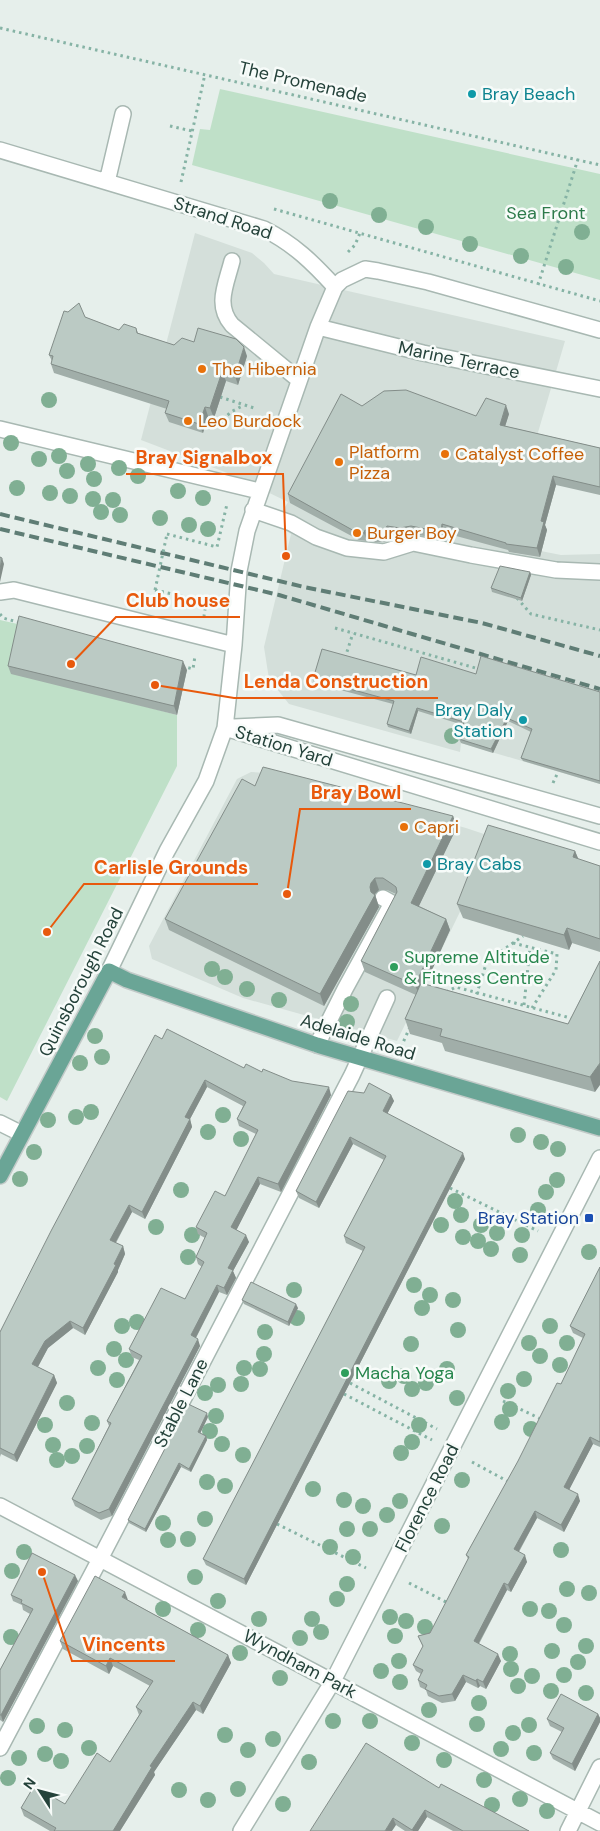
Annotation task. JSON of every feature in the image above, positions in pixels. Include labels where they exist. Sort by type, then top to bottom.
[{"type":"main road","name":"Adelaide Road","points":[[109,971],[127,980],[317,1045],[600,1128]]},
{"type":"main road","name":"Quinsborough Road","points":[[0,1176],[109,971]]},
{"type":"street","points":[[107,182],[123,114]]},
{"type":"street","name":"Strand Road","points":[[0,150],[264,229],[294,246],[313,263],[335,288]]},
{"type":"street","points":[[232,261],[222,305],[225,317],[232,325],[299,380]]},
{"type":"street","points":[[335,288],[342,280],[365,269],[378,271],[428,282],[600,330]]},
{"type":"street","name":"Quinsborough Road","points":[[109,971],[167,851],[206,781],[225,728],[234,645],[239,571],[243,546],[253,510],[299,380],[335,288]]},
{"type":"street","name":"Marine Terrace","points":[[318,328],[423,353],[600,389]]},
{"type":"street","points":[[0,429],[260,491]]},
{"type":"street","points":[[253,510],[291,523],[316,537],[347,548],[384,552],[413,543],[556,570],[600,572]]},
{"type":"street","points":[[0,592],[14,590],[234,645]]},
{"type":"street","name":"Station Yard","points":[[225,728],[278,725],[600,816]]},
{"type":"street","name":"Station Yard","points":[[225,728],[600,842]]},
{"type":"street","points":[[317,1045],[392,903],[383,898]]},
{"type":"street","name":"Stable Lane","points":[[0,1748],[360,1058],[387,998]]},
{"type":"street","points":[[0,1123],[22,1134]]},
{"type":"street","name":"Florence Road","points":[[242,1831],[333,1681],[600,1158]]},
{"type":"street","name":"Wyndham Park","points":[[0,1506],[600,1823]]},
{"type":"street","points":[[568,1831],[600,1767]]},
{"type":"path","name":"The Promenade","points":[[0,28],[600,165]]},
{"type":"path","points":[[181,182],[205,74]]},
{"type":"path","points":[[170,126],[192,132]]},
{"type":"path","points":[[538,284],[578,159]]},
{"type":"path","points":[[350,230],[600,302]]},
{"type":"path","points":[[355,244],[360,233]]},
{"type":"path","points":[[220,397],[257,409]]},
{"type":"path","points":[[205,426],[219,424],[231,412],[244,405]]},
{"type":"path","points":[[203,617],[206,602],[155,590],[167,534],[217,547],[231,484]]},
{"type":"path","points":[[516,596],[532,614],[600,630]]},
{"type":"path","points":[[0,614],[3,618],[22,623]]},
{"type":"path","points":[[335,628],[485,671]]},
{"type":"path","points":[[345,658],[354,633]]},
{"type":"path","points":[[174,664],[193,669],[200,636]]},
{"type":"path","points":[[472,1001],[478,993],[487,961],[523,936]]},
{"type":"path","points":[[513,944],[557,954],[556,970],[532,1008]]},
{"type":"path","points":[[524,1005],[530,947]]},
{"type":"path","points":[[443,993],[456,987],[578,1020]]},
{"type":"path","points":[[401,1047],[412,1022]]},
{"type":"path","points":[[450,1188],[538,1231]]},
{"type":"path","points":[[350,1383],[437,1430]]},
{"type":"path","points":[[344,1394],[432,1440]]},
{"type":"path","points":[[504,1401],[548,1422]]},
{"type":"path","points":[[472,1462],[513,1484]]},
{"type":"path","points":[[277,1524],[366,1568]]},
{"type":"path","points":[[409,1583],[453,1606]]},
{"type":"shaded area","points":[[195,233],[252,253],[274,274],[565,341],[505,544],[561,555],[600,554],[600,784],[461,743],[460,752],[289,704],[269,679],[264,647],[291,534],[275,524],[288,502],[230,474],[141,440]]},
{"type":"shaded area","points":[[251,772],[268,773],[496,838],[397,1041],[243,998],[152,959],[149,946],[237,779]]},
{"type":"green space","name":"Sea Front","points":[[220,89],[600,174],[600,280],[192,165],[200,129],[210,130]]},
{"type":"green space","points":[[0,620],[22,625],[124,701],[177,715],[177,766],[7,1101],[0,1097]]},
{"type":"building","points":[[79,303],[85,317],[119,330],[124,324],[136,328],[137,333],[174,345],[182,338],[194,342],[198,328],[236,339],[244,347],[235,376],[222,372],[210,408],[205,407],[199,424],[165,413],[169,401],[51,364],[53,356],[49,355],[64,311],[68,312]]},
{"type":"building","points":[[406,390],[476,416],[486,398],[506,405],[500,425],[600,448],[600,487],[553,476],[541,521],[544,522],[537,548],[506,544],[442,524],[441,532],[411,526],[400,528],[387,526],[383,533],[380,534],[365,530],[364,533],[356,532],[288,494],[341,394],[362,406],[384,391]]},
{"type":"building","points":[[500,566],[530,572],[521,598],[491,588]]},
{"type":"building","points":[[19,616],[183,661],[174,706],[8,666]]},
{"type":"building","name":"Bray Daly Station","points":[[322,649],[416,675],[421,657],[476,674],[481,656],[600,692],[600,781],[521,758],[532,729],[507,718],[491,749],[459,739],[464,722],[417,708],[409,731],[387,724],[394,701],[313,679]]},
{"type":"building","points":[[263,767],[453,816],[411,903],[446,919],[415,985],[361,961],[397,892],[396,887],[383,878],[375,878],[371,883],[371,892],[375,895],[320,994],[165,919],[242,779],[255,786]]},
{"type":"building","points":[[488,825],[575,851],[573,857],[600,866],[600,939],[567,928],[564,935],[457,904]]},
{"type":"building","points":[[600,961],[600,1063],[590,1077],[440,1036],[442,1029],[405,1019],[421,983],[568,1024]]},
{"type":"building","points":[[167,1029],[244,1068],[246,1064],[262,1072],[263,1069],[292,1081],[329,1087],[278,1184],[258,1177],[231,1227],[246,1235],[228,1268],[233,1270],[224,1288],[217,1285],[191,1335],[198,1339],[109,1509],[99,1513],[72,1499],[111,1423],[107,1421],[142,1356],[129,1349],[161,1288],[185,1299],[204,1262],[196,1257],[207,1233],[196,1227],[215,1191],[225,1196],[258,1130],[237,1119],[246,1102],[205,1080],[185,1117],[190,1119],[142,1212],[129,1205],[110,1240],[123,1246],[114,1264],[116,1265],[83,1328],[70,1321],[45,1341],[32,1364],[54,1375],[14,1455],[0,1448],[0,1332],[51,1231],[155,1035],[162,1039]]},
{"type":"building","points":[[369,1083],[391,1095],[383,1111],[463,1153],[244,1579],[203,1559],[365,1247],[344,1236],[386,1156],[350,1137],[316,1202],[296,1191],[348,1091],[364,1093]]},
{"type":"building","points":[[600,1267],[600,1442],[590,1437],[564,1487],[578,1494],[561,1525],[535,1511],[514,1549],[525,1555],[508,1585],[504,1583],[474,1641],[498,1654],[483,1682],[463,1675],[452,1694],[439,1696],[425,1689],[427,1685],[418,1680],[423,1670],[413,1665],[423,1646],[418,1636],[430,1633],[469,1557],[466,1555],[518,1461],[557,1383],[561,1384],[585,1334],[570,1326]]},
{"type":"building","points":[[251,1282],[296,1304],[288,1322],[242,1300]]},
{"type":"building","points":[[188,1404],[207,1413],[198,1432],[206,1436],[189,1469],[179,1463],[145,1529],[128,1520]]},
{"type":"building","points":[[32,1553],[75,1575],[0,1715],[0,1670],[33,1609],[21,1603],[22,1600],[11,1595]]},
{"type":"building","points":[[95,1576],[125,1592],[122,1597],[228,1655],[200,1706],[193,1702],[150,1766],[152,1767],[113,1831],[54,1831],[56,1828],[21,1808],[34,1786],[65,1804],[97,1753],[110,1762],[142,1711],[136,1707],[153,1681],[110,1658],[106,1666],[60,1641]]},
{"type":"building","points":[[561,1694],[598,1714],[572,1764],[550,1753],[564,1728],[547,1719]]},
{"type":"building","points":[[366,1743],[439,1788],[441,1784],[529,1831],[463,1831],[425,1810],[412,1830],[393,1818],[385,1831],[310,1831]]},
{"type":"railway","points":[[0,514],[304,587],[482,623],[600,656]]},
{"type":"railway","points":[[0,529],[279,595],[600,689]]},
{"type":"place","name":"Bray Beach","points":[[472,94]]},
{"type":"place","name":"The Hibernia","points":[[202,369]]},
{"type":"place","name":"Leo Burdock","points":[[188,421]]},
{"type":"place","name":"Catalyst Coffee","points":[[445,454]]},
{"type":"place","name":"Platform Pizza","points":[[339,462]]},
{"type":"place","name":"Burger Boy","points":[[357,533]]},
{"type":"place","name":"Bray Signalbox","points":[[286,556]]},
{"type":"place","name":"Club house","points":[[71,664]]},
{"type":"place","name":"Lenda Construction","points":[[155,685]]},
{"type":"place","name":"Bray Daly Station","points":[[523,720]]},
{"type":"place","name":"Capri","points":[[404,827]]},
{"type":"place","name":"Bray Cabs","points":[[427,864]]},
{"type":"place","name":"Bray Bowl","points":[[287,894]]},
{"type":"place","name":"Carlisle Grounds","points":[[47,932]]},
{"type":"place","name":"Supreme Altitude & Fitness Centre","points":[[394,967]]},
{"type":"place","name":"Bray Station","points":[[589,1218]]},
{"type":"place","name":"Macha Yoga","points":[[345,1373]]},
{"type":"place","name":"Vincents","points":[[42,1572]]}]
